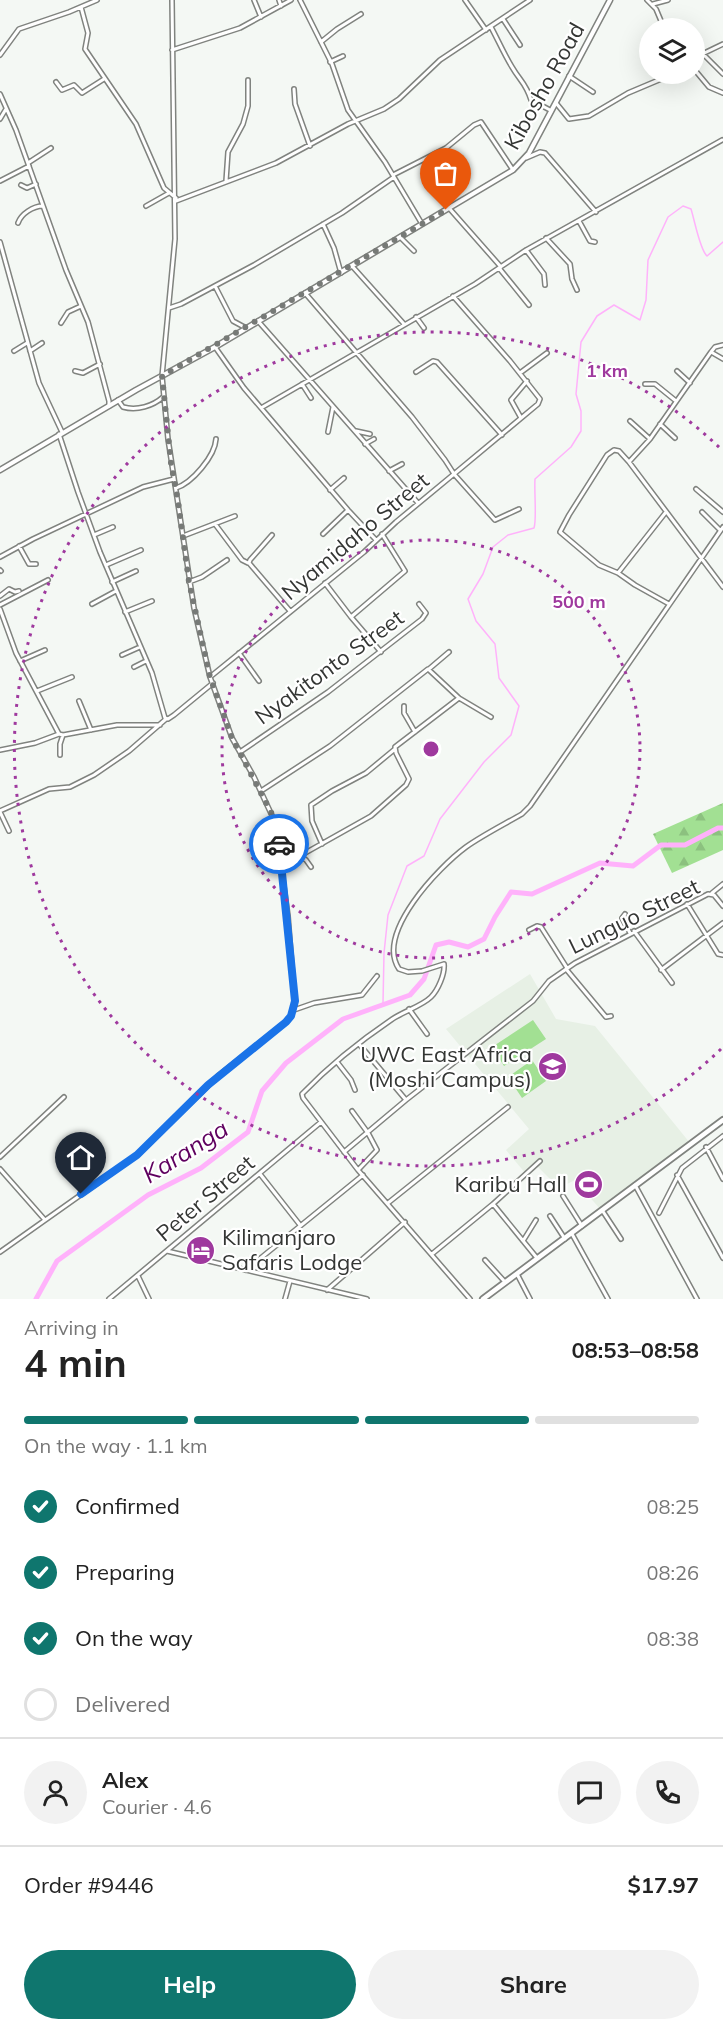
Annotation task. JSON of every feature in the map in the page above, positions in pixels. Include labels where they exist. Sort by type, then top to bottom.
[{"type":"main road","points":[[483,1299],[723,1120]]},
{"type":"street","points":[[81,0],[88,33],[85,49],[136,124],[160,181],[176,199]]},
{"type":"street","points":[[0,55],[19,29],[97,0]]},
{"type":"street","points":[[0,1252],[137,1155],[208,1085],[286,1022],[294,1010],[280,847],[275,822],[223,716],[210,677],[189,582],[168,439],[162,376],[175,261],[172,0]]},
{"type":"street","points":[[254,0],[261,17]]},
{"type":"street","points":[[279,0],[281,6]]},
{"type":"street","points":[[172,50],[222,35],[291,0]]},
{"type":"street","points":[[300,0],[330,62],[346,106],[422,224]]},
{"type":"street","points":[[465,0],[486,30]]},
{"type":"street","points":[[176,199],[276,163],[355,120],[391,105],[440,60],[531,0]]},
{"type":"street","name":"Kibosho Road","points":[[0,470],[118,400],[215,347],[513,170],[526,158],[610,0]]},
{"type":"street","points":[[647,0],[653,4],[660,18]]},
{"type":"street","points":[[653,4],[668,0]]},
{"type":"street","points":[[321,42],[361,14]]},
{"type":"street","points":[[502,19],[520,45]]},
{"type":"street","points":[[491,27],[502,44],[512,68],[528,89],[531,100],[550,110]]},
{"type":"street","points":[[705,52],[723,44]]},
{"type":"street","points":[[330,62],[343,56]]},
{"type":"street","points":[[705,56],[723,74]]},
{"type":"street","points":[[569,76],[593,92]]},
{"type":"street","points":[[56,82],[62,90],[74,85],[82,93],[104,79]]},
{"type":"street","points":[[226,181],[228,152],[243,124],[248,106],[248,80]]},
{"type":"street","points":[[705,82],[709,87],[723,93]]},
{"type":"street","points":[[555,102],[569,119],[585,117],[649,84]]},
{"type":"street","points":[[294,89],[297,109],[310,146]]},
{"type":"street","points":[[0,94],[81,306],[100,364],[109,406]]},
{"type":"street","points":[[0,119],[6,109]]},
{"type":"street","points":[[169,308],[215,286],[342,213],[393,176],[446,148],[481,122],[513,170]]},
{"type":"street","points":[[261,408],[453,296],[546,238],[722,140]]},
{"type":"street","points":[[0,181],[29,165],[51,148]]},
{"type":"street","points":[[526,158],[540,152],[545,153],[596,212]]},
{"type":"street","points":[[21,185],[27,188],[36,184]]},
{"type":"street","points":[[146,206],[169,193]]},
{"type":"street","points":[[18,223],[21,216],[29,211],[39,206],[44,207]]},
{"type":"street","points":[[449,208],[500,267],[529,305]]},
{"type":"street","points":[[579,221],[590,241],[595,242]]},
{"type":"street","points":[[322,224],[331,240],[341,273]]},
{"type":"street","points":[[400,237],[414,251]]},
{"type":"street","points":[[546,238],[570,264],[572,279],[577,290]]},
{"type":"street","points":[[0,245],[45,399],[61,433],[86,515],[154,680],[166,719]]},
{"type":"street","points":[[526,250],[544,274],[545,285]]},
{"type":"street","points":[[352,266],[404,324]]},
{"type":"street","points":[[215,286],[233,321],[246,328]]},
{"type":"street","name":"Nyamidaho Street","points":[[210,677],[364,552],[382,534],[454,474],[411,417],[305,293]]},
{"type":"street","points":[[453,296],[527,381],[540,400],[454,474],[495,520],[519,509]]},
{"type":"street","points":[[61,323],[68,312],[81,306]]},
{"type":"street","points":[[416,317],[424,328]]},
{"type":"street","points":[[258,321],[418,503]]},
{"type":"street","points":[[14,351],[27,343]]},
{"type":"street","points":[[30,351],[42,344]]},
{"type":"street","points":[[629,462],[650,439],[715,347],[723,345]]},
{"type":"street","points":[[215,347],[227,367],[261,408],[330,490],[376,540]]},
{"type":"street","points":[[711,352],[723,359]]},
{"type":"street","points":[[520,373],[547,353]]},
{"type":"street","points":[[416,372],[434,361],[437,362],[501,435]]},
{"type":"street","points":[[75,371],[82,373],[100,364]]},
{"type":"street","points":[[677,371],[690,383]]},
{"type":"street","points":[[521,418],[511,400],[527,381]]},
{"type":"street","points":[[302,384],[310,398]]},
{"type":"street","points":[[645,384],[655,384],[677,401]]},
{"type":"street","points":[[118,400],[123,407],[133,409],[154,405],[164,396]]},
{"type":"street","points":[[328,432],[333,407]]},
{"type":"street","points":[[630,421],[650,439]]},
{"type":"street","points":[[660,424],[675,438]]},
{"type":"street","points":[[354,431],[370,434]]},
{"type":"street","points":[[176,489],[185,484],[206,462],[214,450],[216,439]]},
{"type":"street","points":[[365,444],[374,439]]},
{"type":"street","points":[[669,604],[634,585],[618,573],[599,565],[560,531],[609,453],[614,450],[618,450],[629,462],[723,586]]},
{"type":"street","points":[[389,471],[402,464]]},
{"type":"street","points":[[330,490],[344,478]]},
{"type":"street","points":[[0,557],[143,487],[174,479]]},
{"type":"street","points":[[696,489],[723,512]]},
{"type":"street","points":[[323,534],[348,510]]},
{"type":"street","points":[[470,1299],[358,1170],[302,1094],[359,1044],[433,995],[445,966],[441,963],[422,971],[404,971],[399,969],[396,963],[395,940],[404,916],[411,904],[464,849],[522,814],[530,806],[722,528],[702,512]]},
{"type":"street","points":[[618,573],[666,513]]},
{"type":"street","points":[[183,536],[235,516]]},
{"type":"street","points":[[214,524],[290,612]]},
{"type":"street","points":[[94,536],[113,527]]},
{"type":"street","points":[[351,617],[405,571],[382,534]]},
{"type":"street","points":[[249,563],[272,535]]},
{"type":"street","points":[[19,546],[29,564],[36,564]]},
{"type":"street","points":[[106,565],[141,550]]},
{"type":"street","points":[[189,582],[202,577],[227,560]]},
{"type":"street","points":[[112,582],[136,571]]},
{"type":"street","points":[[48,580],[0,607],[20,661],[61,735],[60,755]]},
{"type":"street","points":[[325,582],[381,652]]},
{"type":"street","points":[[0,596],[10,589],[15,592],[19,591]]},
{"type":"street","points":[[92,604],[116,591]]},
{"type":"street","points":[[125,612],[152,601]]},
{"type":"street","name":"Nyakitonto Street","points":[[240,752],[328,692],[426,615],[419,603]]},
{"type":"street","points":[[122,655],[140,647]]},
{"type":"street","points":[[20,661],[45,650]]},
{"type":"street","points":[[261,791],[330,746],[449,652]]},
{"type":"street","points":[[239,653],[259,681]]},
{"type":"street","points":[[134,667],[146,661]]},
{"type":"street","points":[[429,669],[459,698],[491,717]]},
{"type":"street","points":[[37,691],[72,677]]},
{"type":"street","points":[[9,831],[0,812],[49,789],[70,787],[94,775],[129,751],[213,683]]},
{"type":"street","points":[[322,844],[311,819],[311,805],[332,791],[364,775],[459,698]]},
{"type":"street","points":[[79,701],[92,730]]},
{"type":"street","points":[[404,706],[404,713],[415,732]]},
{"type":"street","points":[[0,750],[61,735],[117,725],[160,725]]},
{"type":"street","points":[[282,867],[371,816],[408,783],[408,776],[395,749]]},
{"type":"street","points":[[280,847],[303,834]]},
{"type":"street","points":[[300,856],[311,867]]},
{"type":"street","points":[[712,893],[723,884]]},
{"type":"street","name":"Lunguo Street","points":[[344,1152],[532,1001],[546,984],[566,968],[632,932],[712,893],[723,906]]},
{"type":"street","points":[[687,904],[718,954],[723,954]]},
{"type":"street","points":[[625,914],[622,918],[672,983]]},
{"type":"street","points":[[662,970],[723,923]]},
{"type":"street","points":[[529,930],[537,926],[541,927],[566,968],[606,1017],[611,1016]]},
{"type":"street","points":[[294,1010],[314,1003],[362,995],[377,976]]},
{"type":"street","points":[[409,1009],[427,1034]]},
{"type":"street","points":[[359,1044],[406,1100]]},
{"type":"street","points":[[337,1062],[351,1080],[355,1090]]},
{"type":"street","points":[[0,1157],[64,1097]]},
{"type":"street","points":[[388,1203],[508,1107]]},
{"type":"street","points":[[352,1111],[376,1146],[377,1152],[358,1170]]},
{"type":"street","name":"Peter Street","points":[[110,1299],[321,1122]]},
{"type":"street","points":[[659,1214],[685,1164],[723,1136]]},
{"type":"street","points":[[706,1147],[723,1179]]},
{"type":"street","points":[[432,1254],[493,1204],[540,1161]]},
{"type":"street","points":[[0,1169],[45,1220]]},
{"type":"street","points":[[260,1174],[300,1225]]},
{"type":"street","points":[[246,1270],[363,1175]]},
{"type":"street","points":[[677,1176],[723,1258]]},
{"type":"street","points":[[635,1185],[697,1299]]},
{"type":"street","points":[[563,1196],[582,1226]]},
{"type":"street","points":[[493,1204],[538,1259]]},
{"type":"street","points":[[602,1210],[621,1239]]},
{"type":"street","points":[[550,1216],[565,1239]]},
{"type":"street","points":[[523,1241],[536,1220]]},
{"type":"street","points":[[327,1290],[405,1222]]},
{"type":"street","points":[[572,1234],[608,1299]]},
{"type":"street","points":[[167,1251],[367,1299]]},
{"type":"street","points":[[485,1260],[505,1282]]},
{"type":"street","points":[[517,1274],[530,1299]]},
{"type":"street","points":[[138,1276],[149,1299]]},
{"type":"street","points":[[285,1299],[290,1281]]},
{"type":"shaded area","name":"UWC East Africa (Moshi Campus)","points":[[530,974],[556,1019],[595,1026],[690,1143],[600,1209],[575,1180],[559,1188],[538,1167],[526,1174],[506,1150],[529,1129],[446,1029]]},
{"type":"green space","points":[[723,803],[723,850],[672,873],[653,834]]},
{"type":"green space","points":[[533,1020],[546,1039],[504,1066],[492,1047]]},
{"type":"green space","points":[[532,1060],[546,1081],[522,1098],[508,1077]]},
{"type":"green space","name":"Karibu Hall","points":[[586,1175],[596,1190],[589,1194],[580,1179]]},
{"type":"waterway","points":[[383,1003],[384,953],[388,915],[407,866],[424,856],[440,819],[484,762],[511,735],[519,706],[499,678],[495,644],[476,621],[468,599],[483,574],[493,547],[508,535],[534,528],[535,479],[571,447],[581,431],[581,411],[576,394],[581,342],[597,316],[614,305],[640,320],[646,300],[648,260],[668,217],[683,206],[691,209],[700,242],[707,256],[723,242]]},
{"type":"waterway","name":"Karanga","points":[[36,1299],[57,1261],[148,1195],[201,1168],[248,1132],[262,1091],[286,1063],[343,1019],[410,995],[424,979],[436,945],[449,942],[468,947],[484,939],[511,892],[532,894],[600,863],[633,866],[661,845],[685,845],[718,828],[723,828]]},
{"type":"way so far","points":[[279,844],[273,816],[232,738],[210,677],[189,582],[171,463],[162,376],[446,210]]},
{"type":"place","name":"UWC East Africa (Moshi Campus)","points":[[553,1067]]},
{"type":"place","name":"Karibu Hall","points":[[588,1184]]},
{"type":"place","name":"Kilimanjaro Safaris Lodge","points":[[201,1250]]},
{"type":"route","points":[[81,1194],[137,1155],[208,1085],[291,1016],[295,1001],[279,844]]}]
